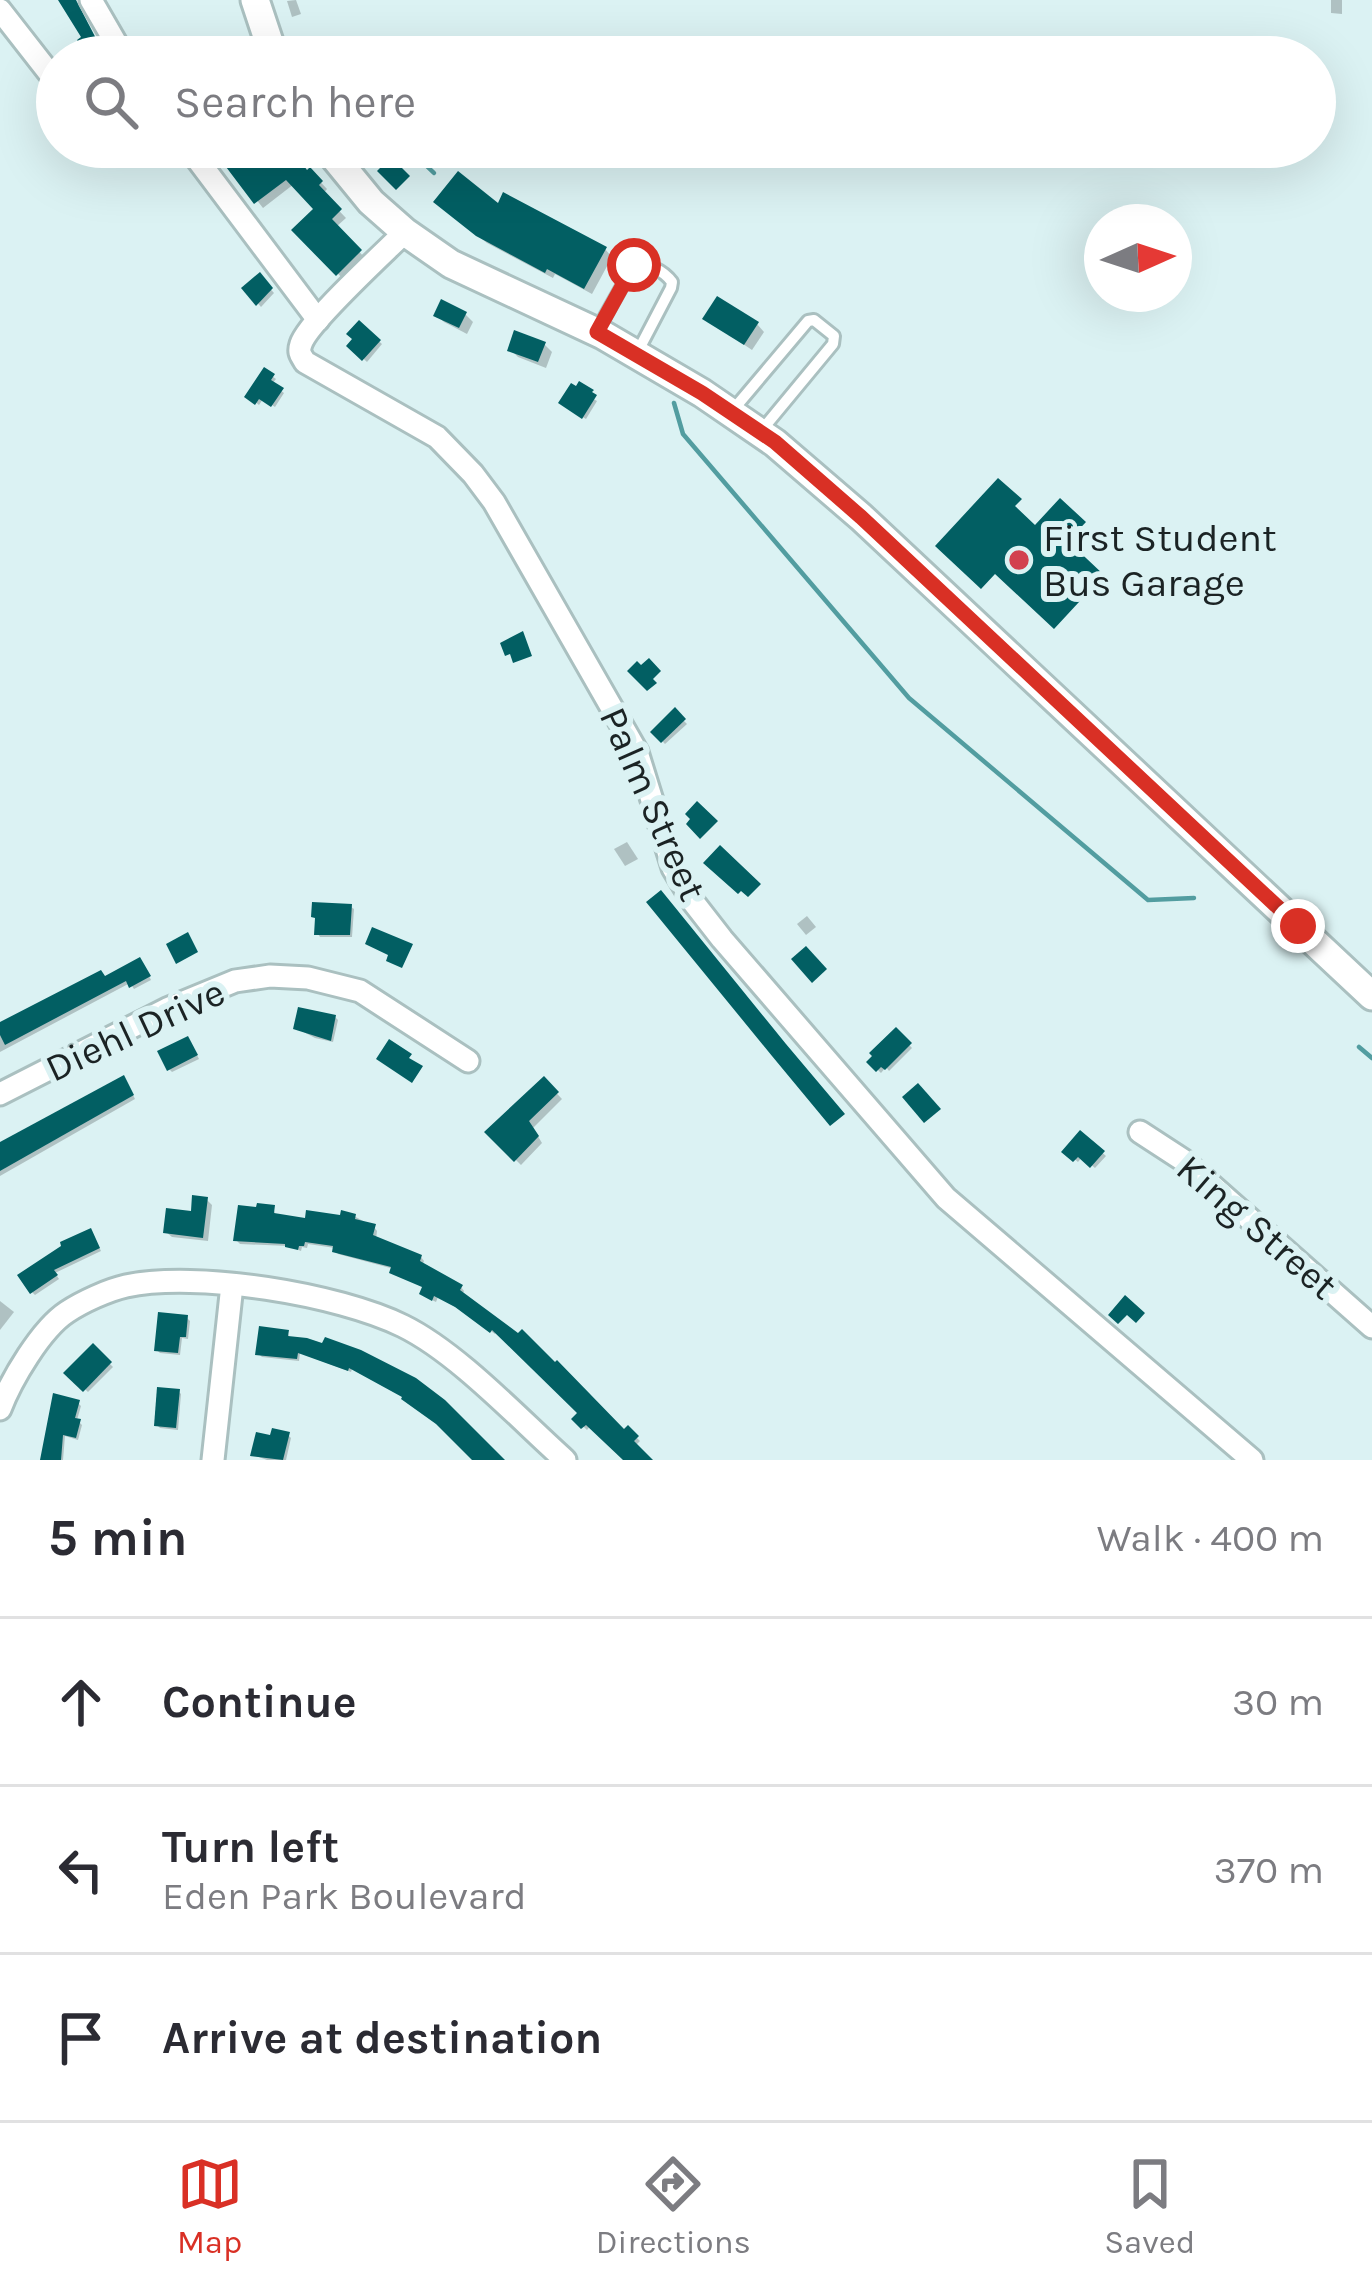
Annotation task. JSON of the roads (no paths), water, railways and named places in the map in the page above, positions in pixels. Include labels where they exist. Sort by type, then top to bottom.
[{"type":"main road","points":[[253,3],[266,36]]},
{"type":"main road","points":[[343,168],[404,232],[451,263],[597,332],[760,432],[861,517],[1372,996]]},
{"type":"street","points":[[91,0],[112,36]]},
{"type":"street","points":[[0,10],[36,56]]},
{"type":"street","points":[[204,168],[318,320],[404,232]]},
{"type":"street","name":"Palm Street","points":[[318,320],[301,343],[299,351],[305,362],[437,437],[494,502],[637,752],[673,868],[722,939],[946,1198],[1252,1460]]},
{"type":"street","name":"Diehl Drive","points":[[0,1094],[166,1009],[235,982],[270,976],[308,978],[360,991],[468,1061]]},
{"type":"street","name":"King Street","points":[[1139,1132],[1183,1160],[1372,1327]]},
{"type":"street","points":[[0,1409],[10,1384],[65,1313],[122,1287],[178,1281],[232,1285],[337,1301],[405,1327],[452,1359],[565,1460]]},
{"type":"street","points":[[213,1460],[232,1285]]},
{"type":"lane","points":[[597,332],[634,265],[650,266],[668,276],[671,288],[636,354]]},
{"type":"lane","points":[[731,412],[808,321],[814,320],[834,336],[833,344],[760,432]]},
{"type":"waterway","points":[[429,168],[434,173]]},
{"type":"waterway","points":[[674,403],[683,434],[909,698],[1148,900],[1194,898]]},
{"type":"waterway","points":[[1359,1047],[1372,1058]]},
{"type":"place","name":"First Student Bus Garage","points":[[1019,560]]}]
